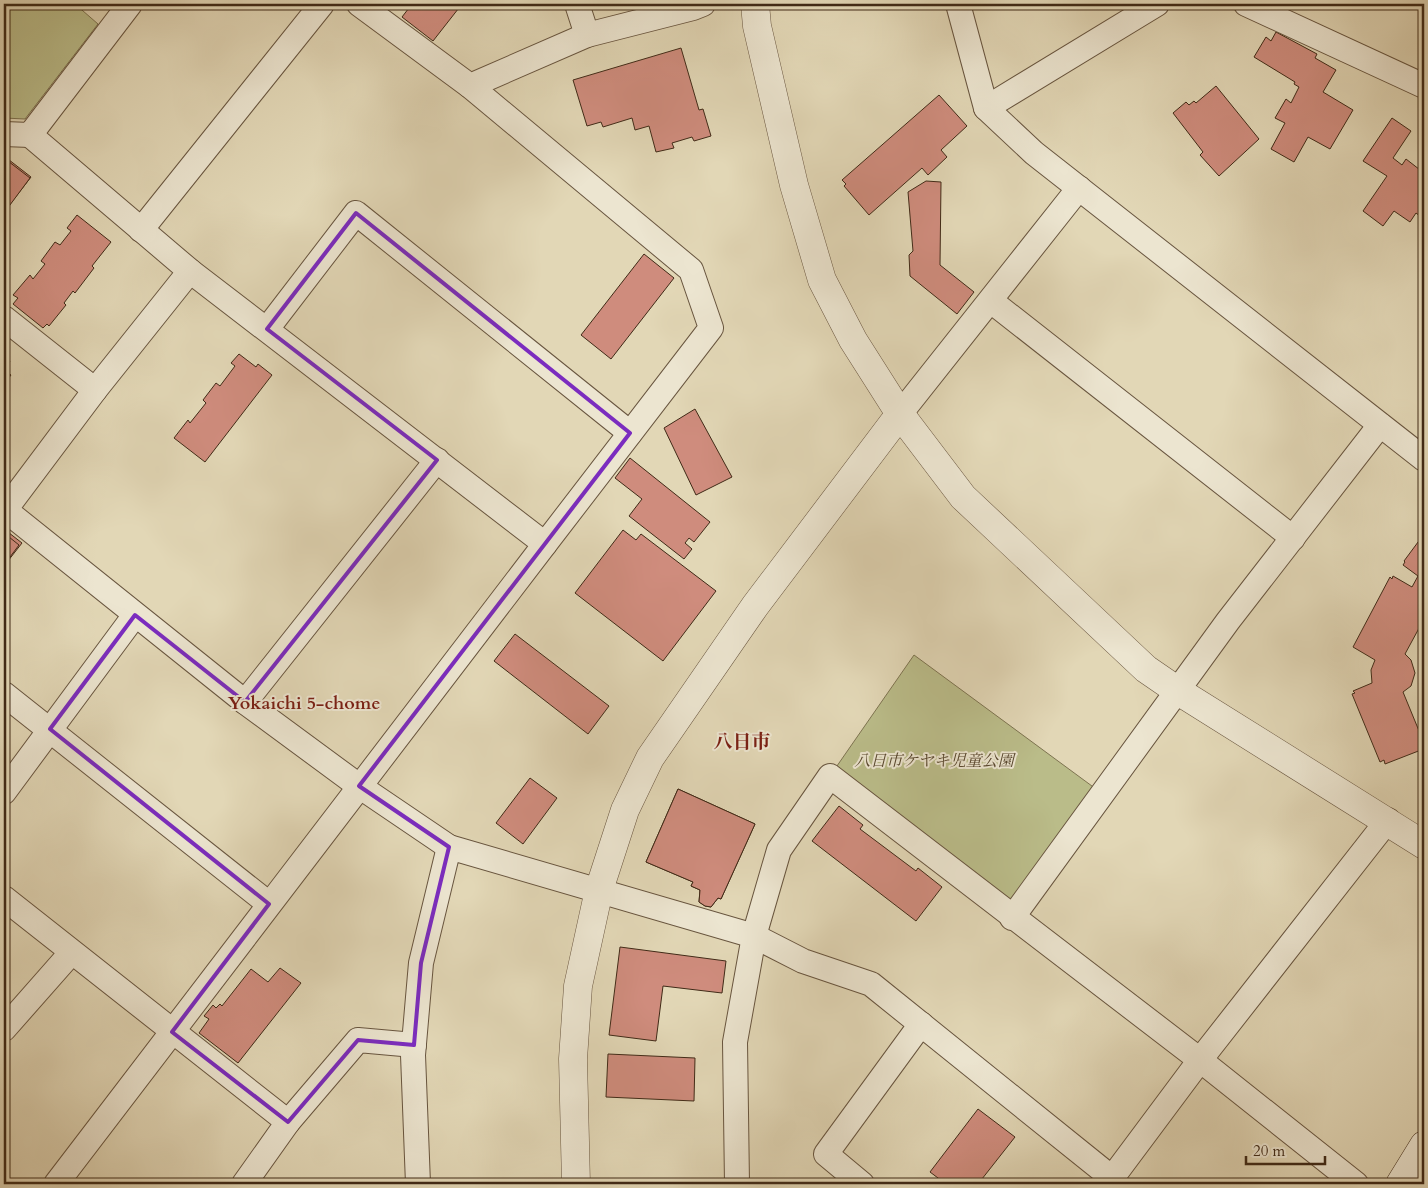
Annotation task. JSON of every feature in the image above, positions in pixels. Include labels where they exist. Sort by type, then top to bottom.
[{"type":"street","points":[[30,135],[130,4]]},
{"type":"street","points":[[141,230],[322,4]]},
{"type":"street","points":[[56,1184],[711,328],[691,270],[470,86],[359,4]]},
{"type":"street","points":[[577,4],[587,35]]},
{"type":"street","points":[[470,86],[587,35],[703,4]]},
{"type":"street","points":[[755,4],[757,26],[794,185],[822,280],[853,340],[900,414],[963,496],[1101,629],[1146,669],[1178,692],[1319,780],[1388,820],[1424,845]]},
{"type":"street","points":[[958,4],[986,108],[1034,153],[1424,459]]},
{"type":"street","points":[[986,108],[1157,4]]},
{"type":"street","points":[[1246,4],[1424,86]]},
{"type":"street","points":[[4,134],[30,135],[190,271],[545,544]]},
{"type":"street","points":[[576,1184],[573,1059],[578,986],[599,890],[625,810],[650,758],[755,606],[900,414],[1079,188]]},
{"type":"street","points":[[266,329],[356,213],[630,433]]},
{"type":"street","points":[[190,271],[95,390],[4,509],[245,702],[359,786],[449,847],[754,936],[804,961],[870,984],[1112,1178],[1200,1060],[1388,820]]},
{"type":"street","points":[[991,301],[1293,538]]},
{"type":"street","points":[[4,318],[95,390]]},
{"type":"street","points":[[1012,918],[1178,692],[1380,425]]},
{"type":"street","points":[[245,702],[437,460]]},
{"type":"street","points":[[4,792],[135,614]]},
{"type":"street","points":[[4,694],[269,904]]},
{"type":"street","points":[[736,1184],[735,1042],[754,936],[779,850],[830,776],[1012,918],[1200,1060],[1356,1184]]},
{"type":"street","points":[[418,1184],[414,1045],[421,963],[449,847]]},
{"type":"street","points":[[4,898],[71,953],[288,1122]]},
{"type":"street","points":[[4,1029],[71,953]]},
{"type":"street","points":[[862,1184],[826,1154],[922,1024]]},
{"type":"street","points":[[244,1184],[288,1122],[358,1040],[414,1045]]},
{"type":"street","points":[[1400,1184],[1424,1145]]},
{"type":"highlighted area","points":[[356,213],[630,433],[359,786],[449,847],[421,963],[414,1045],[358,1040],[288,1122],[172,1032],[269,904],[50,729],[135,615],[245,702],[437,460],[267,329]]},
{"type":"green space","points":[[4,4],[75,4],[98,24],[25,119],[4,118]]},
{"type":"green space","name":"八日市ケヤキ児童公園","points":[[914,655],[1096,789],[1009,903],[830,776]]},
{"type":"building","points":[[412,4],[462,4],[433,41],[402,17]]},
{"type":"building","points":[[1276,32],[1317,54],[1315,58],[1336,70],[1323,92],[1353,110],[1330,149],[1308,137],[1294,162],[1271,149],[1285,123],[1275,118],[1286,99],[1291,103],[1299,87],[1294,84],[1295,82],[1254,57],[1266,37],[1271,41]]},
{"type":"building","points":[[681,48],[699,110],[703,109],[711,136],[694,141],[692,137],[672,143],[674,148],[656,152],[649,126],[635,130],[632,118],[603,127],[601,122],[587,126],[573,80]]},
{"type":"building","points":[[1216,86],[1259,139],[1219,176],[1200,155],[1203,152],[1173,113],[1186,102],[1189,105],[1194,101],[1196,103]]},
{"type":"building","points":[[939,95],[967,126],[941,150],[947,157],[928,175],[922,168],[869,215],[844,186],[846,184],[842,180]]},
{"type":"building","points":[[1392,118],[1411,131],[1393,158],[1402,165],[1406,159],[1424,173],[1422,179],[1424,181],[1424,219],[1416,213],[1410,222],[1394,211],[1383,226],[1363,211],[1387,176],[1363,161]]},
{"type":"building","points":[[4,156],[31,177],[4,212]]},
{"type":"building","points":[[4,158],[30,178],[4,213]]},
{"type":"building","points":[[926,181],[941,182],[940,265],[974,292],[957,314],[910,276],[909,255],[913,251],[908,192]]},
{"type":"building","points":[[77,215],[111,242],[92,266],[94,268],[75,293],[73,291],[64,303],[66,305],[49,326],[47,324],[43,328],[13,304],[18,298],[13,295],[30,275],[33,279],[45,264],[41,261],[55,242],[60,245],[71,231],[67,228]]},
{"type":"building","points":[[644,254],[674,278],[611,359],[581,335]]},
{"type":"building","points":[[239,354],[256,367],[258,364],[272,375],[205,462],[174,438],[188,420],[190,423],[206,403],[203,400],[216,383],[220,386],[235,366],[231,363]]},
{"type":"building","points":[[4,356],[10,361],[4,370]]},
{"type":"building","points":[[4,370],[11,375],[4,384]]},
{"type":"building","points":[[695,409],[732,477],[696,495],[664,428]]},
{"type":"building","points":[[630,458],[710,522],[694,542],[689,538],[685,543],[692,549],[684,559],[629,516],[642,499],[615,478]]},
{"type":"building","points":[[4,529],[22,543],[4,566]]},
{"type":"building","points":[[623,530],[636,540],[641,534],[716,591],[663,661],[575,593]]},
{"type":"building","points":[[4,533],[19,545],[4,565]]},
{"type":"building","points":[[1424,534],[1424,619],[1405,654],[1411,660],[1415,673],[1411,686],[1403,692],[1424,743],[1419,746],[1421,750],[1385,764],[1384,760],[1380,762],[1352,694],[1355,693],[1353,691],[1372,683],[1371,670],[1375,660],[1353,647],[1390,577],[1392,579],[1393,576],[1412,587],[1418,576],[1403,565]]},
{"type":"building","points":[[515,634],[609,706],[588,734],[494,661]]},
{"type":"building","points":[[530,778],[557,798],[523,844],[496,823]]},
{"type":"building","points":[[678,789],[755,824],[721,899],[718,898],[711,907],[699,902],[700,890],[691,886],[693,882],[646,862]]},
{"type":"building","points":[[678,789],[755,824],[721,899],[718,898],[711,907],[699,902],[700,890],[691,886],[693,882],[646,862]]},
{"type":"building","points":[[839,806],[863,825],[860,829],[916,871],[918,868],[942,887],[916,921],[812,841]]},
{"type":"building","points":[[620,947],[726,961],[722,993],[663,986],[656,1041],[609,1035]]},
{"type":"building","points":[[280,968],[301,983],[238,1063],[199,1033],[209,1019],[204,1016],[213,1005],[216,1008],[220,1004],[222,1006],[251,969],[268,982]]},
{"type":"building","points":[[608,1054],[695,1058],[694,1101],[606,1097]]},
{"type":"building","points":[[978,1109],[1015,1137],[978,1184],[946,1184],[930,1172]]},
{"type":"district","name":"Yokaichi 5-chome","points":[[304,703]]},
{"type":"district","name":"八日市","points":[[742,741]]}]
